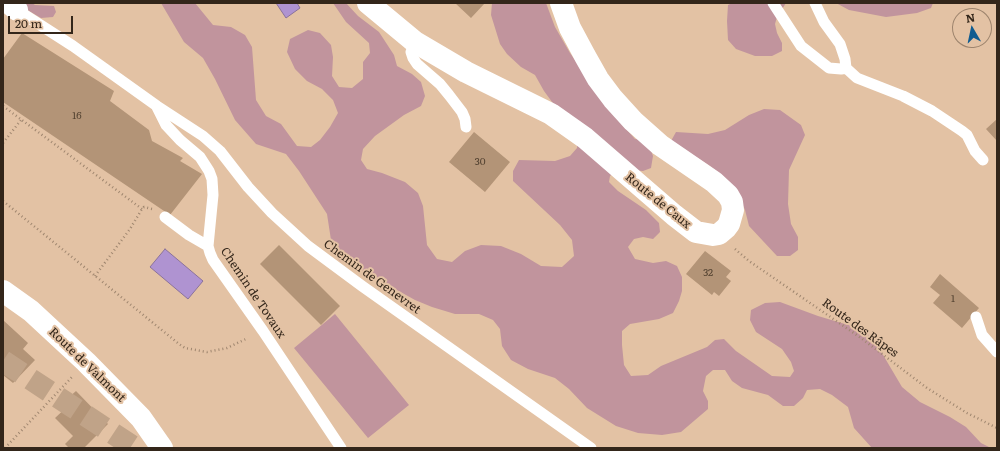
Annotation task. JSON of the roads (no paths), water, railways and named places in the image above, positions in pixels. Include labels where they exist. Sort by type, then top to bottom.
[{"type":"street","name":"Route de Caux","points":[[368,3],[415,42],[466,72],[551,114],[585,138],[674,215],[696,232],[708,235],[719,234],[729,224],[732,215],[732,202],[728,196],[714,182],[660,145],[633,121],[613,99],[598,79],[584,56],[570,28],[561,3]]},
{"type":"street","name":"Route de Valmont","points":[[3,291],[31,311],[86,362],[141,418],[162,448]]},
{"type":"lane","points":[[773,3],[801,46],[829,68],[846,68]]},
{"type":"lane","points":[[814,3],[824,22],[840,44],[845,59],[846,68],[857,78],[902,96],[932,111],[962,131],[967,135],[975,151],[983,160]]},
{"type":"lane","name":"Chemin de Genevret","points":[[13,7],[73,46],[157,106],[190,126],[211,142],[231,164],[248,187],[272,213],[308,246],[368,291],[591,448]]},
{"type":"lane","points":[[415,42],[411,52],[413,58],[417,64],[450,95],[462,112],[466,127]]},
{"type":"lane","name":"Chemin de Tovaux","points":[[157,106],[166,124],[180,140],[200,157],[212,179],[213,195],[208,246],[213,260],[263,331],[341,448]]},
{"type":"lane","points":[[165,217],[208,246]]},
{"type":"lane","points":[[976,317],[982,335],[997,352]]},
{"type":"tunnel","points":[[3,361],[135,448]]}]
